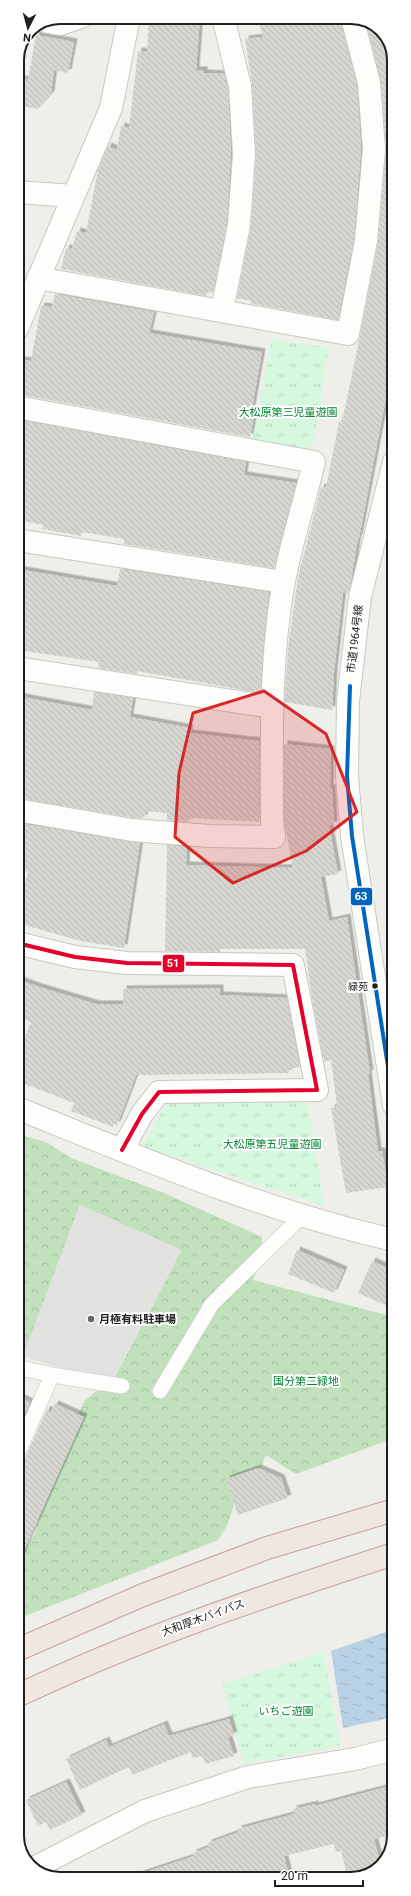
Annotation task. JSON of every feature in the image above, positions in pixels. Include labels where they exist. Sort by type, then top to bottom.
[{"type":"highway","points":[[24,1647],[143,1595],[260,1551],[387,1512]]},
{"type":"highway","name":"大和厚木バイパス","points":[[24,1693],[154,1636],[279,1590],[387,1556]]},
{"type":"street","points":[[24,312],[111,108],[128,24]]},
{"type":"street","points":[[222,310],[239,225],[244,154],[240,86],[225,24]]},
{"type":"street","points":[[38,278],[222,310],[348,334],[366,241],[374,149],[369,83],[354,24]]},
{"type":"street","points":[[24,192],[73,196]]},
{"type":"street","points":[[24,408],[314,462],[284,582],[279,613],[272,707],[272,822],[274,837],[209,836],[132,830],[24,811]]},
{"type":"street","name":"市道1964号線","points":[[387,490],[360,597],[348,701],[347,776],[352,836],[387,1059]]},
{"type":"street","points":[[24,541],[284,582]]},
{"type":"street","points":[[24,669],[272,707]]},
{"type":"street","points":[[24,945],[75,957],[127,963],[293,966],[317,1090],[159,1092],[142,1114],[122,1150]]},
{"type":"street","points":[[24,1111],[234,1194],[336,1227],[387,1238]]},
{"type":"street","points":[[40,1865],[145,1811],[241,1779],[355,1759],[387,1752]]},
{"type":"lane","points":[[160,1391],[212,1304],[302,1216]]},
{"type":"lane","points":[[24,1369],[52,1375],[122,1386]]},
{"type":"lane","points":[[24,1438],[52,1375]]},
{"type":"highlighted area","points":[[264,691],[326,734],[357,812],[306,851],[233,883],[175,837],[179,773],[193,713]]},
{"type":"green space","name":"大松原第三児童遊園","points":[[272,337],[285,342],[325,347],[328,351],[314,443],[308,449],[252,441]]},
{"type":"green space","name":"大松原第五児童遊園","points":[[167,1102],[308,1103],[324,1206],[142,1146]]},
{"type":"green space","name":"国分第二緑地","points":[[24,1136],[46,1142],[71,1158],[164,1193],[262,1237],[262,1257],[253,1280],[387,1315],[387,1441],[296,1474],[266,1455],[261,1467],[235,1500],[228,1524],[218,1540],[24,1616],[24,1550],[35,1534],[44,1498],[62,1467],[63,1448],[85,1400],[114,1378],[181,1250],[80,1205],[24,1353]]},
{"type":"green space","name":"いちご遊園","points":[[324,1652],[340,1746],[243,1764],[223,1684]]},
{"type":"shaded area","name":"月極有料駐車場","points":[[80,1205],[181,1250],[113,1378],[56,1367],[24,1356]]},
{"type":"water","points":[[387,1631],[387,1719],[343,1728],[331,1651]]},
{"type":"building","points":[[149,24],[199,24],[196,70],[204,70],[204,73],[224,74],[228,88],[231,154],[227,223],[213,293],[207,292],[206,296],[61,269],[66,248],[72,249],[77,231],[86,233],[98,170],[108,146],[117,150],[121,126],[129,128],[138,51],[147,52]]},
{"type":"building","points":[[260,24],[342,24],[357,85],[361,149],[354,239],[338,320],[251,304],[251,301],[237,298],[251,226],[256,155],[252,85],[245,39],[263,37]]},
{"type":"building","points":[[368,28],[381,40],[387,56],[387,398],[358,538],[350,587],[348,593],[343,592],[334,672],[332,710],[285,702],[289,640],[298,577],[321,487],[326,488],[339,421],[342,422],[378,242],[386,148],[381,82]]},
{"type":"building","points":[[48,37],[74,42],[68,73],[54,70],[51,94],[38,109],[24,106],[24,79],[28,80],[34,48],[48,48]]},
{"type":"building","points":[[55,294],[154,312],[149,333],[262,352],[251,414],[254,415],[250,437],[24,395],[24,360],[31,361],[41,306],[52,307]]},
{"type":"building","points":[[24,421],[246,462],[244,475],[296,483],[274,568],[124,544],[124,539],[82,532],[81,536],[42,529],[43,525],[24,521]]},
{"type":"building","points":[[120,569],[269,592],[260,693],[137,671],[137,674],[98,668],[99,662],[24,651],[24,570],[117,586]]},
{"type":"building","points":[[94,692],[133,698],[130,717],[190,728],[189,733],[259,741],[260,822],[189,818],[189,822],[167,820],[167,813],[146,811],[144,818],[134,818],[24,799],[24,697],[92,710]]},
{"type":"building","points":[[284,744],[331,749],[330,788],[332,788],[334,825],[329,825],[338,874],[321,877],[329,921],[347,917],[370,1073],[368,1074],[378,1151],[382,1151],[387,1187],[346,1193],[331,1108],[337,1107],[331,1060],[324,1062],[312,999],[305,949],[220,949],[220,952],[165,951],[167,845],[187,847],[186,865],[293,868],[284,821]]},
{"type":"building","points":[[24,824],[140,843],[124,948],[81,941],[24,925],[24,886],[28,872],[24,871]]},
{"type":"building","points":[[24,982],[96,1004],[123,1004],[123,989],[220,988],[220,995],[287,998],[300,1067],[289,1069],[289,1073],[136,1075],[117,1125],[114,1124],[113,1127],[71,1111],[74,1103],[24,1084],[24,1039],[31,1022],[24,1019]]},
{"type":"building","points":[[297,1250],[344,1270],[334,1293],[288,1274]]},
{"type":"building","points":[[372,1261],[387,1268],[387,1306],[358,1293]]},
{"type":"building","points":[[24,1399],[30,1402],[24,1415]]},
{"type":"building","points":[[55,1404],[84,1417],[24,1550],[24,1459],[47,1409],[51,1412]]},
{"type":"building","points":[[258,1468],[281,1478],[288,1498],[238,1515],[226,1479]]},
{"type":"building","points":[[229,1719],[234,1735],[228,1737],[234,1756],[205,1764],[202,1756],[192,1758],[191,1752],[132,1775],[129,1767],[80,1790],[66,1759],[106,1740],[109,1747],[164,1724],[169,1736]]},
{"type":"building","points":[[66,1782],[82,1815],[50,1830],[46,1822],[38,1826],[26,1800]]},
{"type":"building","points":[[387,1787],[387,1836],[374,1839],[379,1858],[378,1860],[360,1871],[346,1872],[341,1851],[336,1852],[334,1844],[284,1856],[288,1872],[146,1872],[194,1856],[193,1853],[209,1847],[208,1843],[239,1832],[238,1829],[294,1814],[293,1809],[315,1804],[315,1806]]},
{"type":"transit line","name":"63","points":[[350,686],[347,776],[352,836],[387,1060]]},
{"type":"transit line","name":"51","points":[[24,945],[75,957],[127,963],[293,965],[317,1090],[159,1092],[142,1114],[122,1150]]},
{"type":"place","name":"緑苑","points":[[375,986]]},
{"type":"place","name":"月極有料駐車場","points":[[91,1319]]}]
